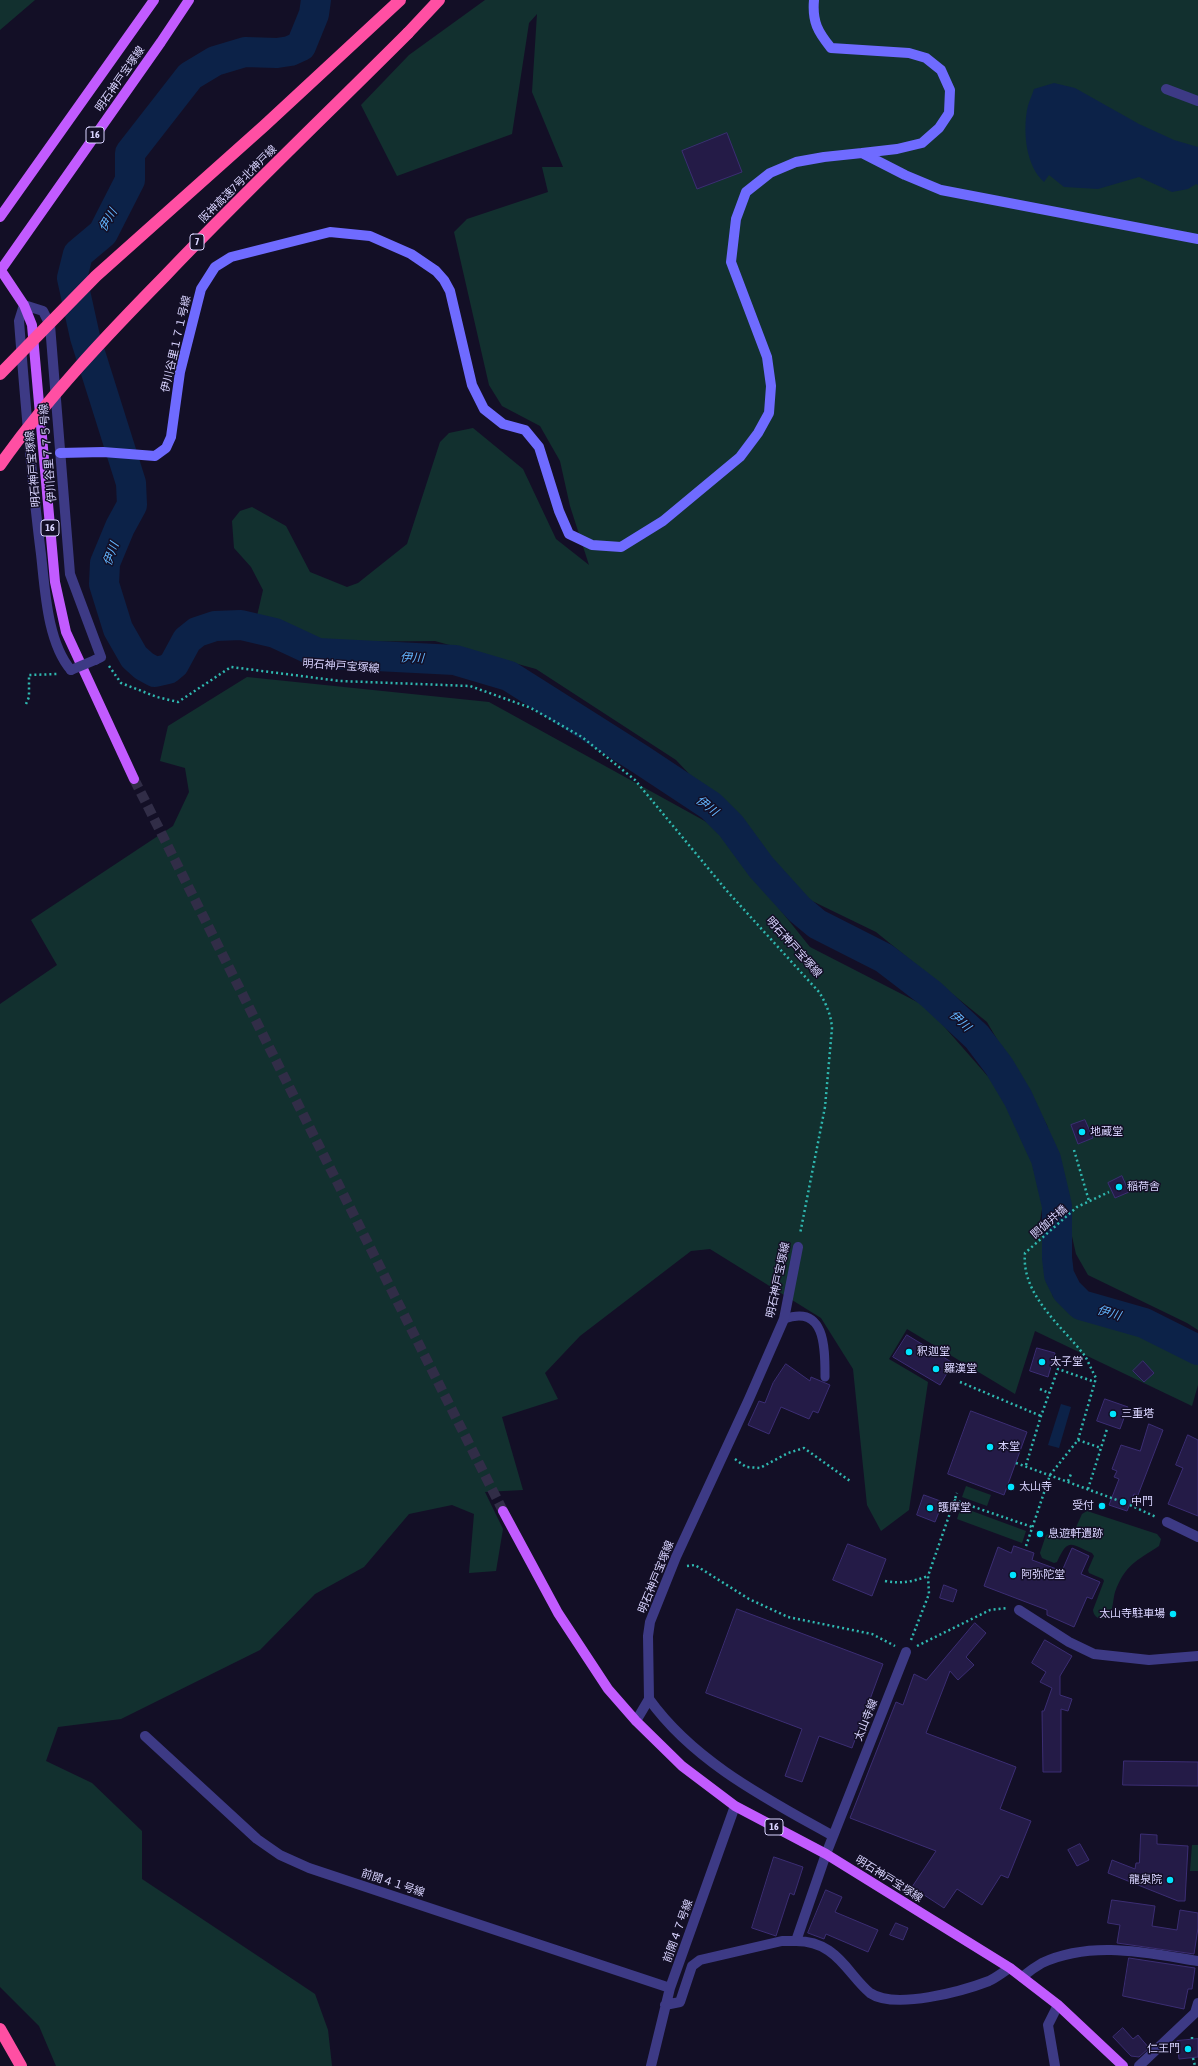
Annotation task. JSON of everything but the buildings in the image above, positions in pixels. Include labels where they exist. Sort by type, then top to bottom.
[{"type":"highway","points":[[0,374],[96,276],[264,126],[400,0]]},
{"type":"highway","name":"阪神高速7号北神戸線","points":[[0,464],[18,439],[109,333],[194,245],[408,33],[439,0]]},
{"type":"highway","points":[[0,2029],[21,2066]]},
{"type":"main road","name":"明石神戸宝塚線","points":[[0,217],[154,0]]},
{"type":"main road","name":"明石神戸宝塚線","points":[[134,779],[66,632],[56,582],[32,325],[24,305],[0,270],[189,0]]},
{"type":"main road","name":"明石神戸宝塚線","points":[[503,1511],[558,1613],[608,1689],[636,1720],[682,1766],[735,1806],[826,1854],[1010,1968],[1058,2005],[1123,2066]]},
{"type":"street","points":[[814,0],[813,10],[817,31],[831,48],[909,53],[926,58],[942,70],[950,90],[949,113],[939,128],[922,142],[897,149],[862,153]]},
{"type":"street","points":[[1166,89],[1198,101]]},
{"type":"street","points":[[862,153],[905,175],[941,190],[1198,239]]},
{"type":"street","name":"伊川谷里１７１号線","points":[[60,453],[103,452],[155,456],[166,448],[171,437],[180,372],[201,289],[215,267],[231,257],[330,232],[370,236],[411,254],[436,271],[444,280],[450,292],[472,385],[484,409],[503,424],[525,430],[539,447],[559,511],[569,534],[592,545],[621,547],[663,521],[740,457],[758,433],[769,413],[771,386],[767,357],[731,262],[736,219],[746,192],[770,173],[796,162],[824,156],[862,153]]},
{"type":"street","points":[[24,305],[19,321],[33,497],[48,615],[62,660],[71,670],[98,658]]},
{"type":"street","name":"伊川谷里７７５号線","points":[[24,305],[43,311],[50,325],[70,574],[98,658]]},
{"type":"street","name":"明石神戸宝塚線","points":[[649,1699],[648,1636],[650,1622],[671,1570],[784,1319],[798,1247]]},
{"type":"street","points":[[1167,1522],[1198,1537]]},
{"type":"street","points":[[1019,1610],[1069,1642],[1094,1654],[1149,1660],[1198,1656]]},
{"type":"street","name":"太山寺線","points":[[796,1941],[826,1854],[906,1652]]},
{"type":"street","points":[[636,1720],[649,1699],[662,1717],[705,1756],[760,1795],[833,1836]]},
{"type":"street","name":"前開４１号線","points":[[146,1736],[257,1839],[280,1855],[310,1868],[670,1988]]},
{"type":"street","name":"前開４７号線","points":[[651,2066],[670,1988],[735,1806]]},
{"type":"street","points":[[665,2005],[680,2002],[692,1966],[700,1960],[782,1941],[796,1941],[822,1945],[841,1960],[870,1993],[885,1999],[904,2000],[954,1991],[990,1980],[1010,1968]]},
{"type":"street","points":[[1022,1977],[1042,1963],[1069,1954],[1095,1949],[1137,1952],[1198,1961]]},
{"type":"street","points":[[1139,2066],[1195,2013],[1198,2003]]},
{"type":"street","points":[[1055,2066],[1048,2026],[1058,2005]]},
{"type":"lane","points":[[784,1319],[797,1314],[809,1318],[819,1328],[825,1345],[825,1378]]},
{"type":"path","name":"明石神戸宝塚線","points":[[98,658],[121,683],[157,697],[178,702],[231,667],[340,681],[470,686],[531,708],[582,737],[635,780],[722,885],[819,992],[825,1001],[831,1020],[825,1107],[798,1247]]},
{"type":"path","points":[[26,704],[29,697],[29,675],[60,674],[71,670]]},
{"type":"path","points":[[1074,1150],[1089,1201]]},
{"type":"path","name":"閼伽井橋","points":[[1095,1382],[1096,1378],[1085,1357],[1048,1316],[1034,1291],[1026,1271],[1024,1260],[1025,1253],[1030,1248],[1077,1207],[1109,1192]]},
{"type":"path","points":[[1026,1466],[1041,1416],[1058,1369],[1095,1382],[1078,1440],[1050,1475],[1026,1546]]},
{"type":"path","points":[[960,1382],[1041,1416]]},
{"type":"path","points":[[1040,1389],[1049,1393]]},
{"type":"path","points":[[1088,1489],[1107,1429]]},
{"type":"path","points":[[1078,1440],[1101,1448]]},
{"type":"path","points":[[725,1451],[746,1467],[760,1468],[788,1453],[804,1448],[850,1481]]},
{"type":"path","points":[[1016,1463],[1117,1500]]},
{"type":"path","points":[[1068,1481],[1071,1474]]},
{"type":"path","points":[[906,1652],[928,1594],[928,1576],[956,1493]]},
{"type":"path","points":[[954,1500],[1032,1527]]},
{"type":"path","points":[[1130,1505],[1167,1522]]},
{"type":"path","points":[[671,1570],[695,1565],[749,1599],[788,1617],[872,1634],[906,1652]]},
{"type":"path","points":[[885,1581],[898,1583],[912,1582],[928,1576]]},
{"type":"path","points":[[906,1652],[990,1610],[1003,1607],[1019,1610]]},
{"type":"path","points":[[1194,2058],[1195,2066]]},
{"type":"green space","points":[[0,0],[35,0],[0,30]]},
{"type":"green space","points":[[485,0],[1198,0],[1198,1330],[1187,1323],[1088,1275],[1076,1254],[1047,1125],[987,1022],[876,932],[808,899],[676,760],[536,669],[435,641],[320,642],[257,616],[263,590],[251,567],[234,548],[232,521],[240,511],[252,507],[286,526],[310,572],[347,587],[358,583],[407,544],[440,442],[449,433],[473,428],[523,469],[556,539],[589,565],[570,506],[560,461],[540,426],[502,406],[489,385],[454,232],[467,219],[548,192],[542,167],[563,167],[532,92],[537,14],[529,23],[512,134],[397,176],[361,105],[409,55]]},
{"type":"green space","points":[[247,677],[489,702],[712,825],[810,947],[927,1007],[998,1088],[1019,1124],[1045,1191],[1040,1221],[1053,1297],[1142,1327],[1198,1361],[1198,1385],[1192,1406],[1035,1331],[1015,1394],[907,1329],[889,1359],[928,1382],[909,1510],[881,1531],[867,1505],[853,1369],[821,1318],[710,1249],[691,1251],[580,1336],[545,1373],[558,1399],[502,1417],[523,1490],[485,1492],[503,1529],[496,1571],[469,1573],[474,1514],[452,1505],[409,1514],[364,1567],[315,1594],[260,1650],[121,1719],[58,1727],[46,1761],[92,1783],[142,1831],[142,1879],[315,1994],[328,2030],[332,2066],[56,2066],[39,2026],[0,1987],[0,1004],[57,965],[31,920],[173,826],[189,792],[185,768],[160,761],[168,726]]},
{"type":"green space","points":[[966,1486],[991,1495],[987,1506],[962,1497]]},
{"type":"green space","points":[[961,1507],[1026,1531],[1022,1543],[957,1519]]},
{"type":"green space","points":[[1087,1511],[1157,1534],[1161,1539],[1159,1546],[1132,1564],[1127,1570],[1115,1592],[1110,1614],[1104,1619],[1097,1617],[1093,1610],[1104,1581],[1103,1579],[1089,1573],[1088,1570],[1094,1556],[1092,1553],[1075,1545],[1067,1546],[1057,1562],[1054,1563],[1042,1558],[1040,1553],[1046,1535],[1051,1533],[1065,1538],[1072,1536],[1082,1514]]},
{"type":"green space","points":[[1192,1845],[1198,1845],[1198,1871],[1190,1871]]},
{"type":"water","points":[[1054,83],[1075,88],[1139,124],[1174,140],[1198,147],[1198,185],[1196,184],[1188,189],[1172,192],[1139,177],[1098,189],[1064,187],[1049,175],[1044,182],[1033,167],[1027,149],[1025,129],[1026,119],[1034,89]]},
{"type":"water","points":[[1061,1404],[1071,1407],[1059,1448],[1048,1445]]},
{"type":"waterway","name":"伊川","points":[[316,0],[314,14],[301,46],[290,51],[277,53],[245,52],[215,61],[190,76],[130,153],[130,180],[103,233],[78,254],[72,278],[85,337],[131,483],[132,505],[120,527],[105,563],[104,584],[118,629],[134,657],[144,666],[155,672],[168,669],[174,664],[187,640],[197,632],[215,626],[241,625],[275,633],[318,653],[455,660],[509,676],[640,759],[711,806],[731,826],[761,867],[799,909],[817,924],[884,958],[931,994],[977,1037],[999,1066],[1018,1098],[1046,1159],[1057,1206],[1057,1258],[1059,1275],[1067,1291],[1081,1305],[1144,1323],[1198,1350]]},
{"type":"tunnel","points":[[134,779],[503,1511]]},
{"type":"place","name":"地蔵堂","points":[[1082,1132]]},
{"type":"place","name":"稲荷舎","points":[[1119,1187]]},
{"type":"place","name":"釈迦堂","points":[[909,1352]]},
{"type":"place","name":"太子堂","points":[[1042,1362]]},
{"type":"place","name":"羅漢堂","points":[[936,1369]]},
{"type":"place","name":"三重塔","points":[[1113,1414]]},
{"type":"place","name":"本堂","points":[[990,1447]]},
{"type":"place","name":"太山寺","points":[[1011,1487]]},
{"type":"place","name":"中門","points":[[1123,1502]]},
{"type":"place","name":"受付","points":[[1102,1506]]},
{"type":"place","name":"護摩堂","points":[[930,1508]]},
{"type":"place","name":"息遊軒遺跡","points":[[1040,1534]]},
{"type":"place","name":"阿弥陀堂","points":[[1013,1575]]},
{"type":"place","name":"太山寺駐車場","points":[[1173,1614]]},
{"type":"place","name":"龍泉院","points":[[1170,1880]]},
{"type":"place","name":"仁王門","points":[[1188,2049]]}]
